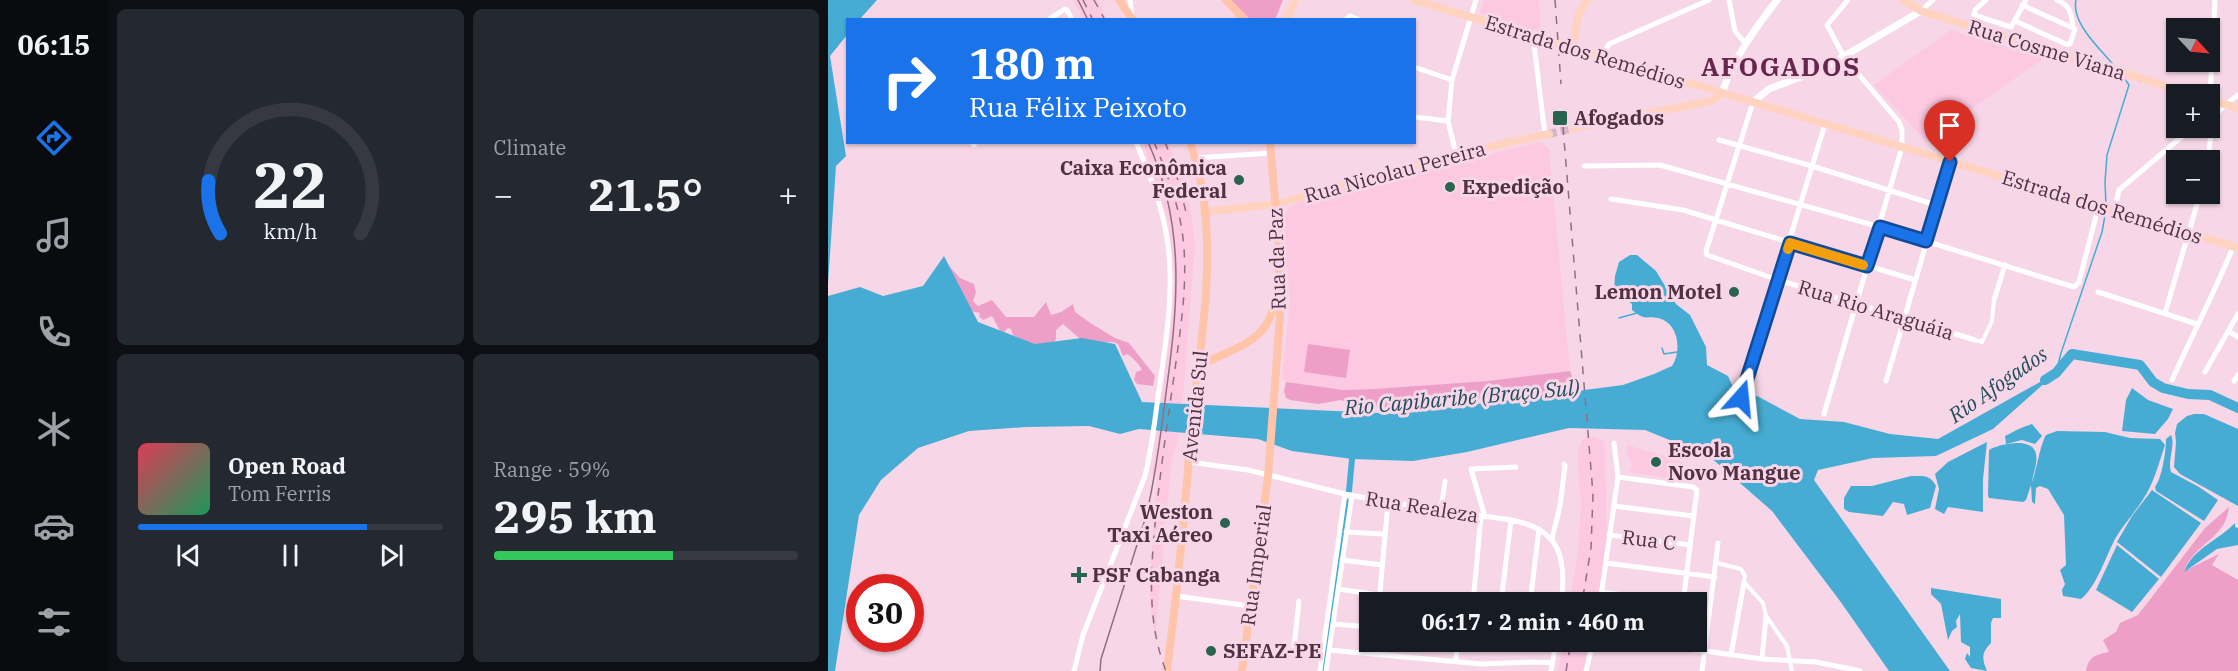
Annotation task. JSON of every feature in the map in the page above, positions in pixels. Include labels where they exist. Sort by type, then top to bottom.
[{"type":"highway","points":[[1119,0],[1132,18]]},
{"type":"highway","points":[[1226,0],[1243,18]]},
{"type":"highway","name":"Avenida Sul","points":[[1167,671],[1189,462],[1189,442],[1206,305],[1207,244],[1204,212],[1191,144]]},
{"type":"highway","name":"Rua da Paz","points":[[1269,460],[1281,278],[1270,144]]},
{"type":"highway","points":[[1200,359],[1205,362],[1209,361],[1260,333],[1271,315],[1281,278]]},
{"type":"highway","name":"Rua Imperial","points":[[1242,671],[1269,460]]},
{"type":"main road","name":"Estrada dos Remédios","points":[[1414,0],[2112,212],[2235,247]]},
{"type":"main road","points":[[1573,48],[1578,15],[1587,0]]},
{"type":"main road","points":[[1573,128],[1707,102],[1722,93],[1730,70],[1745,43],[1777,0]]},
{"type":"main road","name":"Rua Cosme Viana","points":[[1904,0],[1921,11],[2166,87]]},
{"type":"main road","points":[[1287,18],[1293,2]]},
{"type":"main road","points":[[1753,102],[1769,89],[1806,76],[1844,57],[1921,11]]},
{"type":"main road","points":[[2222,103],[2238,108]]},
{"type":"main road","name":"Rua Nicolau Pereira","points":[[1204,212],[1276,204],[1456,154],[1547,135]]},
{"type":"street","points":[[1130,0],[1133,18]]},
{"type":"street","points":[[1456,154],[1448,121],[1452,80],[1476,0]]},
{"type":"street","points":[[1601,57],[1610,44],[1709,0]]},
{"type":"street","points":[[1730,0],[1734,31],[1745,43]]},
{"type":"street","points":[[1824,414],[1902,147],[1902,130],[1899,122],[1844,57],[1827,25],[1848,0]]},
{"type":"street","points":[[1921,11],[1933,0]]},
{"type":"street","points":[[1986,0],[1975,10],[1975,16],[2011,27],[2024,3],[2073,27]]},
{"type":"street","points":[[2015,21],[2068,44],[2075,31],[2070,9],[2065,3],[2057,0]]},
{"type":"street","points":[[2211,84],[2215,0]]},
{"type":"street","points":[[1051,18],[1062,10],[1067,10],[1071,18]]},
{"type":"street","points":[[1533,36],[1547,135]]},
{"type":"street","points":[[1416,68],[1452,80]]},
{"type":"street","points":[[2220,106],[2238,95]]},
{"type":"street","points":[[1714,219],[1753,102]]},
{"type":"street","points":[[1416,117],[1448,121]]},
{"type":"street","points":[[1741,398],[1825,124]]},
{"type":"street","points":[[2112,212],[2122,186],[2180,138]]},
{"type":"street","points":[[1719,140],[1936,205]]},
{"type":"street","points":[[1074,671],[1083,635],[1139,492],[1150,455],[1161,379],[1169,308],[1168,240],[1159,203],[1137,144]]},
{"type":"street","points":[[1195,158],[1270,153]]},
{"type":"street","points":[[1886,381],[1950,162]]},
{"type":"street","points":[[1584,166],[1648,164],[1726,183],[1880,227],[2074,287],[2079,282],[2099,208]]},
{"type":"street","points":[[1611,199],[1683,210],[1914,280]]},
{"type":"street","points":[[2165,313],[2197,204]]},
{"type":"street","name":"Rua Rio Araguáia","points":[[1714,219],[1706,251],[1709,257],[1975,340]]},
{"type":"street","points":[[2172,380],[2235,247]]},
{"type":"street","points":[[1975,340],[1982,342],[1992,321],[1994,300],[2005,265]]},
{"type":"street","points":[[2098,292],[2197,324]]},
{"type":"street","points":[[2205,372],[2238,314]]},
{"type":"street","points":[[2228,331],[2238,337]]},
{"type":"street","points":[[1602,592],[1618,477],[1614,443]]},
{"type":"street","name":"Rua Realeza","points":[[1189,462],[1248,470],[1388,502],[1511,520],[1539,529],[1552,539],[1562,559],[1563,592]]},
{"type":"street","points":[[1552,539],[1560,506],[1564,464]]},
{"type":"street","points":[[1474,592],[1483,516],[1471,468],[1516,466]]},
{"type":"street","points":[[1618,477],[1693,487],[1696,490],[1683,592]]},
{"type":"street","points":[[1441,510],[1445,481]]},
{"type":"street","points":[[1326,671],[1326,650],[1345,494]]},
{"type":"street","points":[[1320,671],[1333,624],[1352,495]]},
{"type":"street","points":[[1379,592],[1388,502]]},
{"type":"street","points":[[1614,506],[1693,516]]},
{"type":"street","points":[[1503,592],[1511,520]]},
{"type":"street","points":[[1531,592],[1539,529]]},
{"type":"street","points":[[1346,532],[1384,534]]},
{"type":"street","name":"Rua C","points":[[1609,536],[1690,545]]},
{"type":"street","points":[[1707,636],[1718,543]]},
{"type":"street","points":[[1342,560],[1382,565]]},
{"type":"street","points":[[1606,563],[1715,577]]},
{"type":"street","points":[[1717,563],[1741,569],[1745,576],[1731,655]]},
{"type":"street","points":[[1744,582],[1763,603],[1766,616],[1762,659]]},
{"type":"street","points":[[1338,589],[1359,592]]},
{"type":"street","points":[[1176,596],[1250,606]]},
{"type":"street","points":[[1299,601],[1294,647],[1296,649],[1481,664],[1553,663]]},
{"type":"street","points":[[1766,616],[1787,646],[1792,671]]},
{"type":"street","points":[[1333,624],[1359,626]]},
{"type":"street","points":[[1707,651],[1789,662],[1816,662],[1860,671]]},
{"type":"street","points":[[1456,652],[1456,662]]},
{"type":"street","points":[[1551,671],[1555,652]]},
{"type":"street","points":[[1586,671],[1591,652]]},
{"type":"street","points":[[1702,671],[1705,652]]},
{"type":"shaded area","points":[[1073,0],[1098,0],[1107,18],[1082,18]]},
{"type":"shaded area","points":[[1230,0],[1283,0],[1276,18],[1249,18]]},
{"type":"shaded area","points":[[1484,0],[1539,0],[1541,32],[1480,13]]},
{"type":"shaded area","points":[[1951,30],[2044,58],[1926,141],[1874,85]]},
{"type":"shaded area","points":[[1540,142],[1549,149],[1570,371],[1488,381],[1343,390],[1293,384],[1282,378],[1290,303],[1284,220],[1288,208],[1306,199]]},
{"type":"shaded area","points":[[1143,144],[1168,144],[1183,179],[1195,245],[1184,385],[1177,442],[1171,465],[1155,639],[1150,603],[1150,571],[1157,476],[1152,475],[1173,310],[1174,277],[1169,223]]},
{"type":"shaded area","points":[[949,266],[960,278],[974,284],[976,292],[973,301],[978,306],[992,300],[1006,317],[1034,317],[1046,302],[1051,315],[1073,304],[1075,312],[1092,324],[1115,338],[1129,343],[1155,376],[1153,386],[1137,384],[1134,380],[1136,372],[1142,370],[1129,355],[1123,356],[1118,344],[1081,342],[1063,324],[1056,330],[1056,339],[1050,347],[1040,349],[1013,335],[1011,329],[1000,331],[992,316],[983,320],[979,316],[980,313],[971,311]]},
{"type":"shaded area","points":[[1308,344],[1350,350],[1346,378],[1304,372]]},
{"type":"shaded area","points":[[1570,371],[1577,389],[1540,396],[1519,394],[1496,398],[1447,399],[1429,403],[1412,398],[1407,406],[1399,410],[1356,405],[1341,400],[1318,404],[1290,400],[1286,398],[1284,391],[1286,382],[1343,390],[1374,389],[1488,381]]},
{"type":"shaded area","points":[[1593,437],[1604,441],[1605,446],[1607,547],[1599,592],[1572,592],[1578,552],[1581,505],[1577,452],[1583,439]]},
{"type":"shaded area","name":"Escola Novo Mangue","points":[[1627,445],[1681,461],[1688,481],[1629,472],[1633,463],[1626,454]]},
{"type":"shaded area","points":[[2229,507],[2227,518],[2222,526],[2195,553],[2184,571],[2219,554],[2212,565],[2238,580],[2238,671],[2086,671],[2093,657],[2109,652],[2103,640],[2116,632],[2120,623],[2138,615],[2205,528]]},
{"type":"shaded area","points":[[1561,652],[1587,652],[1584,671],[1558,671]]},
{"type":"water","points":[[828,0],[877,0],[861,18],[846,18],[846,36],[830,56],[846,156],[836,166],[828,284]]},
{"type":"water","points":[[1630,255],[1637,255],[1656,271],[1676,304],[1690,315],[1706,347],[1707,365],[1728,376],[1733,387],[1759,397],[1800,419],[1844,422],[1890,434],[1938,439],[2056,373],[1993,429],[1936,456],[1873,458],[1818,470],[1814,480],[1950,671],[1889,671],[1772,511],[1709,456],[1645,430],[1569,428],[1467,452],[1413,461],[1352,459],[1292,451],[1258,439],[1139,429],[1120,434],[1089,426],[969,431],[918,448],[881,480],[859,515],[850,574],[846,574],[846,600],[835,671],[828,671],[828,296],[860,287],[883,296],[923,286],[944,256],[978,322],[1035,344],[1082,338],[1115,344],[1142,402],[1400,414],[1623,385],[1672,366],[1678,346],[1674,331],[1665,321],[1640,316],[1632,310],[1632,304],[1614,291],[1619,262]]},
{"type":"water","points":[[2132,388],[2148,400],[2173,409],[2155,434],[2122,431],[2126,400]]},
{"type":"water","points":[[2204,414],[2238,429],[2238,506],[2180,474],[2174,467],[2177,424],[2187,416]]},
{"type":"water","points":[[2032,424],[2042,436],[2035,444],[2022,440],[2006,444],[2005,436]]},
{"type":"water","points":[[2057,431],[2105,432],[2130,438],[2160,439],[2165,445],[2149,489],[2115,539],[2092,587],[2081,599],[2063,596],[2062,590],[2065,584],[2060,570],[2066,565],[2064,515],[2048,489],[2040,486],[2036,488],[2035,504],[2032,502],[2031,485],[2026,500],[2023,502],[1989,498],[1988,496],[1989,450],[2015,443],[2029,445],[2036,454],[2032,482],[2046,435]]},
{"type":"water","points":[[2171,435],[2173,444],[2171,472],[2218,500],[2204,521],[2156,491],[2166,439]]},
{"type":"water","points":[[1987,442],[1983,479],[1983,512],[1948,507],[1944,514],[1935,509],[1939,489],[1935,474],[1948,462]]},
{"type":"water","points":[[1911,476],[1923,476],[1934,482],[1936,486],[1930,508],[1907,515],[1904,504],[1893,502],[1883,516],[1849,512],[1844,509],[1844,498],[1851,486],[1872,486]]},
{"type":"water","points":[[2152,490],[2201,523],[2161,577],[2117,542],[2132,516]]},
{"type":"water","points":[[2235,523],[2235,527],[2238,528],[2238,545],[2217,549],[2184,572],[2200,550]]},
{"type":"water","points":[[2117,545],[2159,579],[2132,612],[2096,590]]},
{"type":"water","points":[[1931,588],[2001,599],[2001,618],[1993,618],[1991,643],[1983,656],[1987,671],[1971,668],[1965,659],[1967,653],[1970,657],[1970,647],[1961,642],[1960,614],[1956,621],[1957,627],[1952,631],[1948,640],[1941,604],[1931,594]]},
{"type":"waterway","points":[[2076,0],[2076,9],[2082,27],[2115,67]]},
{"type":"waterway","points":[[2106,206],[2107,155],[2129,85],[2124,78]]},
{"type":"waterway","points":[[2056,373],[2102,232],[2106,210]]},
{"type":"waterway","points":[[1619,318],[1637,313]]},
{"type":"waterway","points":[[1662,348],[1664,354],[1677,352]]},
{"type":"waterway","name":"Rio Afogados","points":[[2045,380],[2056,373],[2072,354],[2140,365],[2153,382],[2163,388],[2188,394],[2210,395],[2238,408]]},
{"type":"waterway","points":[[1349,491],[1352,459]]},
{"type":"waterway","points":[[1323,671],[1347,502]]},
{"type":"tunnel","points":[[1549,134],[1573,128]]},
{"type":"tram line","points":[[1078,0],[1087,18]]},
{"type":"tram line","points":[[1100,671],[1101,659],[1147,513],[1160,440],[1174,328],[1176,297],[1174,235],[1169,204],[1149,144]]},
{"type":"railway","points":[[1083,0],[1092,18]]},
{"type":"railway","points":[[1094,0],[1104,18]]},
{"type":"railway","points":[[1555,0],[1561,84]]},
{"type":"railway","points":[[1563,127],[1593,494],[1591,548],[1584,592]]},
{"type":"railway","points":[[1155,144],[1175,201],[1184,254],[1181,320],[1158,496],[1152,574],[1155,632],[1166,671]]},
{"type":"railway","points":[[1166,144],[1174,165],[1187,216]]},
{"type":"railway","points":[[1566,671],[1569,652]]},
{"type":"slow traffic","points":[[1788,249],[1790,243],[1863,265]]},
{"type":"place","name":"Afogados","points":[[1560,118]]},
{"type":"place","name":"Caixa Econômica Federal","points":[[1239,180]]},
{"type":"place","name":"Expedição","points":[[1450,187]]},
{"type":"place","name":"Lemon Motel","points":[[1734,292]]},
{"type":"place","name":"Escola Novo Mangue","points":[[1656,462]]},
{"type":"place","name":"Weston Taxi Aéreo","points":[[1225,523]]},
{"type":"place","name":"PSF Cabanga","points":[[1079,575]]},
{"type":"place","name":"SEFAZ-PE","points":[[1211,651]]},
{"type":"district","name":"AFOGADOS","points":[[1781,67]]},
{"type":"route","points":[[1741,398],[1790,243],[1867,266],[1880,227],[1926,241],[1950,162]]},
{"type":"water label","name":"Rio Capibaribe (Braço Sul)","points":[[1462,398]]}]
